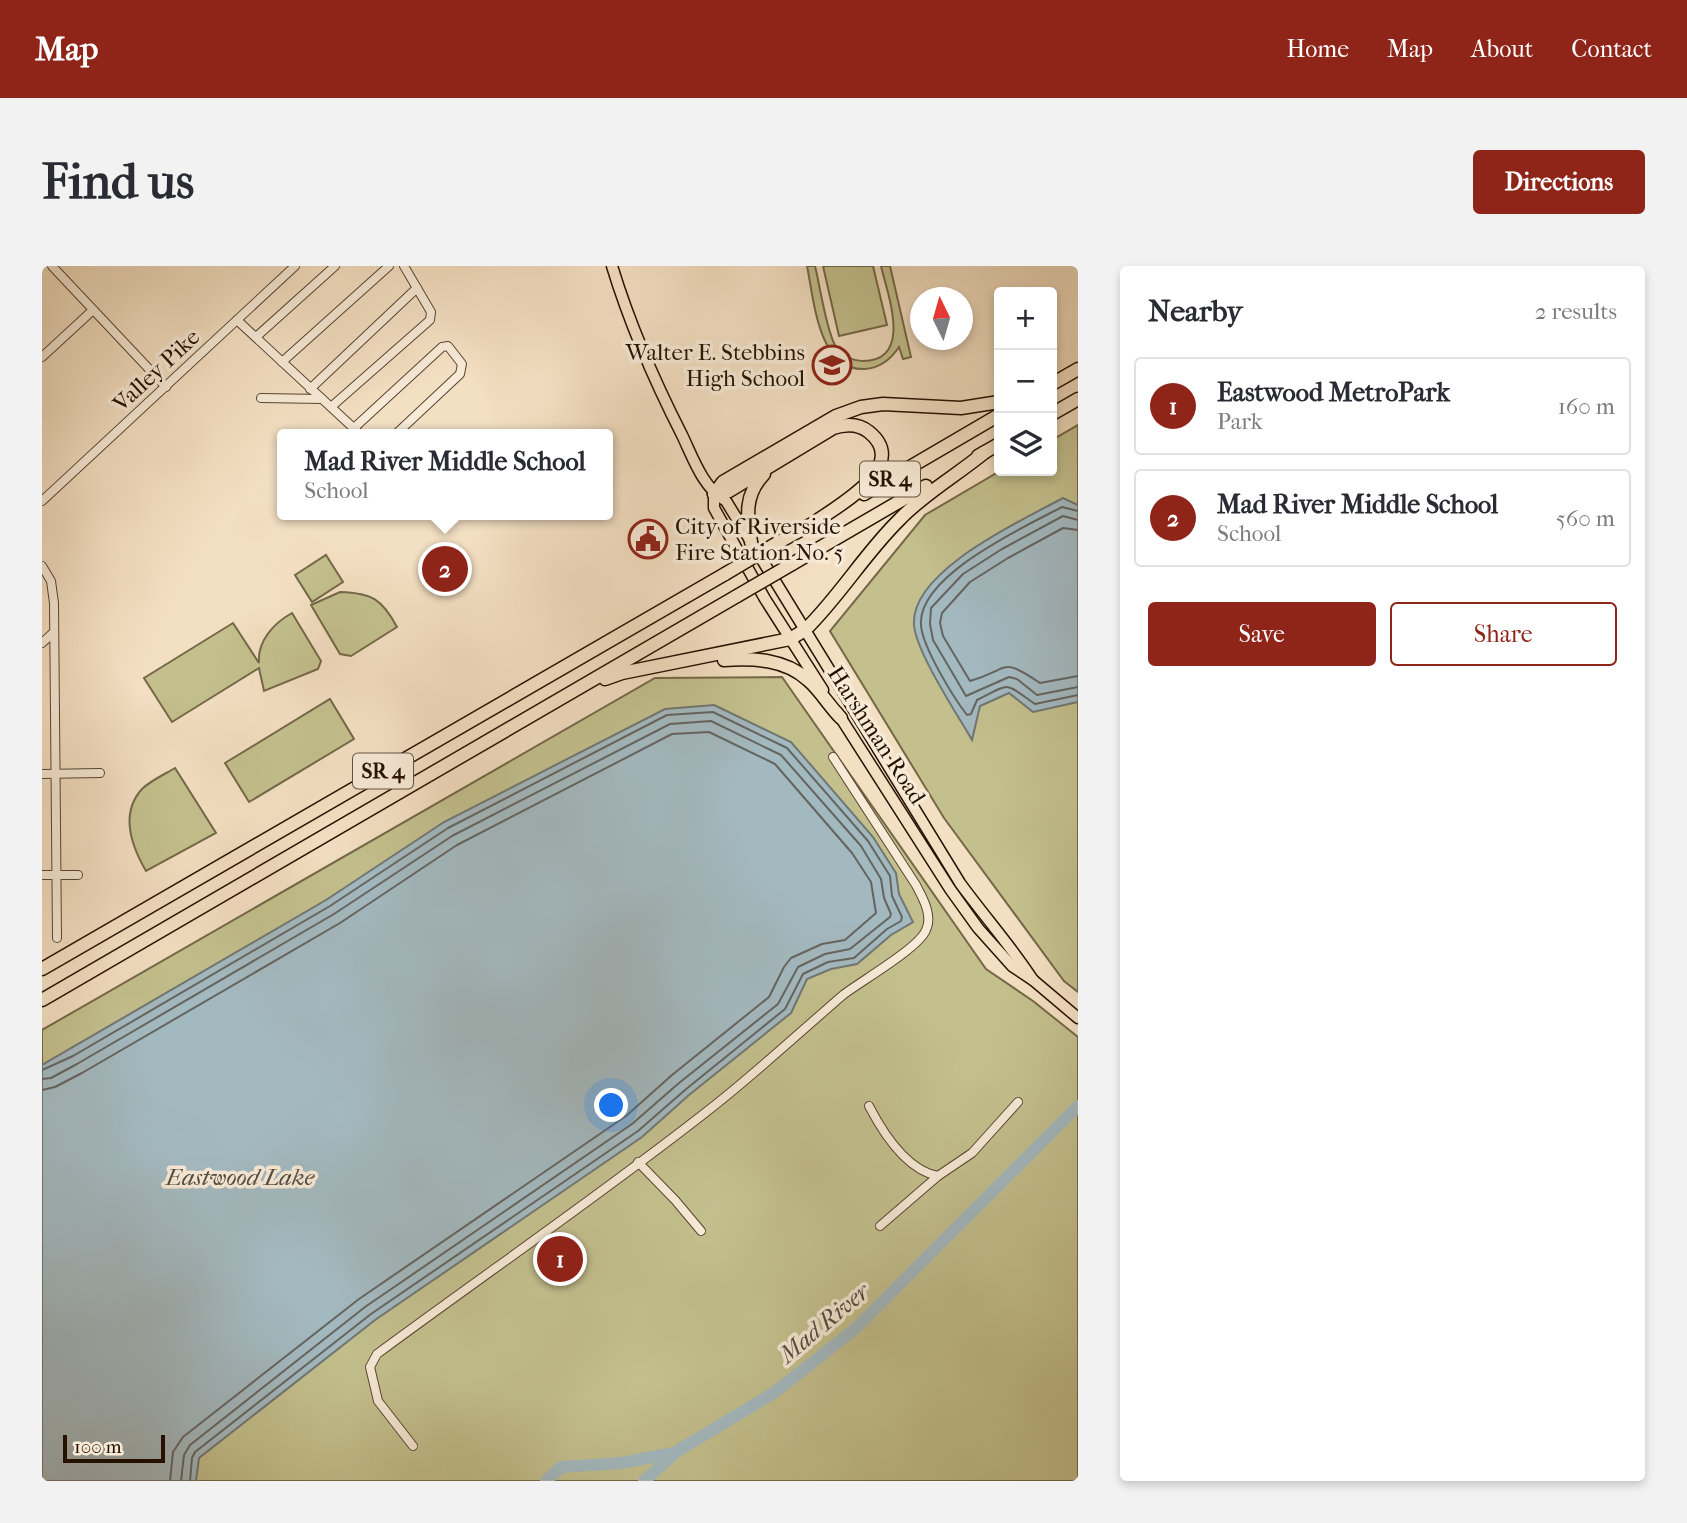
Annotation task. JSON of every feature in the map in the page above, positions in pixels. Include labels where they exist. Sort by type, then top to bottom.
[{"type":"highway","points":[[1057,380],[1078,369]]},
{"type":"highway","points":[[1054,413],[1078,399]]},
{"type":"highway","points":[[714,494],[723,482],[836,416],[860,407],[883,404],[961,408],[994,403]]},
{"type":"highway","name":"SR 4","points":[[42,969],[994,418]]},
{"type":"highway","points":[[714,494],[729,491],[833,429],[844,425],[866,429],[879,446],[881,459],[877,473],[869,483],[815,522]]},
{"type":"highway","name":"SR 4","points":[[42,1000],[994,447]]},
{"type":"highway","points":[[564,696],[622,673],[790,639],[805,630],[897,521],[920,499],[985,452]]},
{"type":"highway","points":[[751,542],[748,499],[761,477],[778,460]]},
{"type":"highway","points":[[679,663],[743,659],[784,665],[811,682],[841,718]]},
{"type":"main road","name":"Harshman Road","points":[[612,266],[653,379],[699,470],[714,494],[726,501],[960,883],[1033,980]]},
{"type":"main road","name":"Harshman Road","points":[[714,494],[714,508],[790,639],[950,889],[978,928],[1012,966],[1078,1018]]},
{"type":"street","points":[[52,266],[166,387]]},
{"type":"street","name":"Valley Pike","points":[[42,500],[295,266]]},
{"type":"street","points":[[256,337],[335,266]]},
{"type":"street","points":[[282,362],[389,266]]},
{"type":"street","points":[[331,407],[428,322],[431,315],[404,266]]},
{"type":"street","points":[[310,389],[417,288]]},
{"type":"street","points":[[42,357],[93,310]]},
{"type":"street","points":[[237,320],[355,429]]},
{"type":"street","points":[[359,429],[442,347],[451,348],[462,364],[460,374],[401,429]]},
{"type":"street","points":[[261,397],[322,399]]},
{"type":"street","points":[[42,566],[51,581],[53,592],[57,938]]},
{"type":"street","points":[[42,643],[54,632]]},
{"type":"street","points":[[413,1446],[378,1401],[370,1372],[374,1357],[709,1110],[846,993],[912,946],[926,931],[928,917],[920,893],[833,757]]},
{"type":"street","points":[[42,774],[100,773]]},
{"type":"street","points":[[42,876],[78,875]]},
{"type":"street","points":[[880,1226],[939,1176],[972,1153],[1018,1102]]},
{"type":"street","points":[[869,1106],[884,1131],[916,1167],[939,1176]]},
{"type":"street","points":[[638,1162],[676,1200],[701,1231]]},
{"type":"shaded area","points":[[807,266],[815,266],[835,345],[847,357],[863,361],[879,358],[888,350],[893,338],[891,308],[881,266],[890,266],[911,357],[903,359],[899,347],[885,362],[865,369],[849,367],[837,359],[821,331]]},
{"type":"shaded area","points":[[823,266],[873,266],[887,325],[839,336]]},
{"type":"shaded area","points":[[1078,425],[1078,992],[1064,981],[944,818],[830,631],[925,515],[994,475],[1057,476],[1057,437]]},
{"type":"shaded area","points":[[326,555],[343,582],[312,602],[295,575]]},
{"type":"shaded area","points":[[340,592],[375,599],[397,627],[351,656],[340,654],[311,605]]},
{"type":"shaded area","points":[[292,613],[321,661],[318,669],[264,691],[259,668],[172,722],[144,678],[233,623],[259,663],[264,640],[279,622]]},
{"type":"shaded area","points":[[782,677],[986,969],[1033,1001],[1078,1037],[1078,1481],[42,1481],[42,1030],[655,678]]},
{"type":"shaded area","points":[[330,699],[354,739],[249,802],[225,763]]},
{"type":"shaded area","points":[[175,768],[216,833],[146,871],[136,852],[130,830],[131,809],[142,789]]},
{"type":"water","points":[[1063,498],[1078,505],[1078,702],[1033,712],[1009,693],[980,706],[972,740],[938,683],[916,637],[914,625],[918,605],[930,586],[948,567],[971,550]]},
{"type":"water","name":"Eastwood Lake","points":[[714,705],[791,742],[873,837],[896,873],[899,894],[913,922],[891,935],[857,964],[831,969],[807,979],[791,1013],[689,1095],[642,1137],[375,1320],[199,1458],[196,1481],[42,1481],[42,1065],[326,900],[444,822],[665,709]]},
{"type":"waterway","name":"Mad River","points":[[546,1481],[561,1467],[621,1463],[674,1453],[775,1392],[855,1329],[1078,1106]]},
{"type":"waterway","points":[[644,1481],[674,1454]]},
{"type":"place","name":"Walter E. Stebbins High School","points":[[832,365]]},
{"type":"place","name":"City of Riverside Fire Station No. 5","points":[[648,539]]},
{"type":"place","name":"Mad River Middle School","points":[[445,569]]},
{"type":"place","name":"Eastwood MetroPark","points":[[560,1259]]}]
